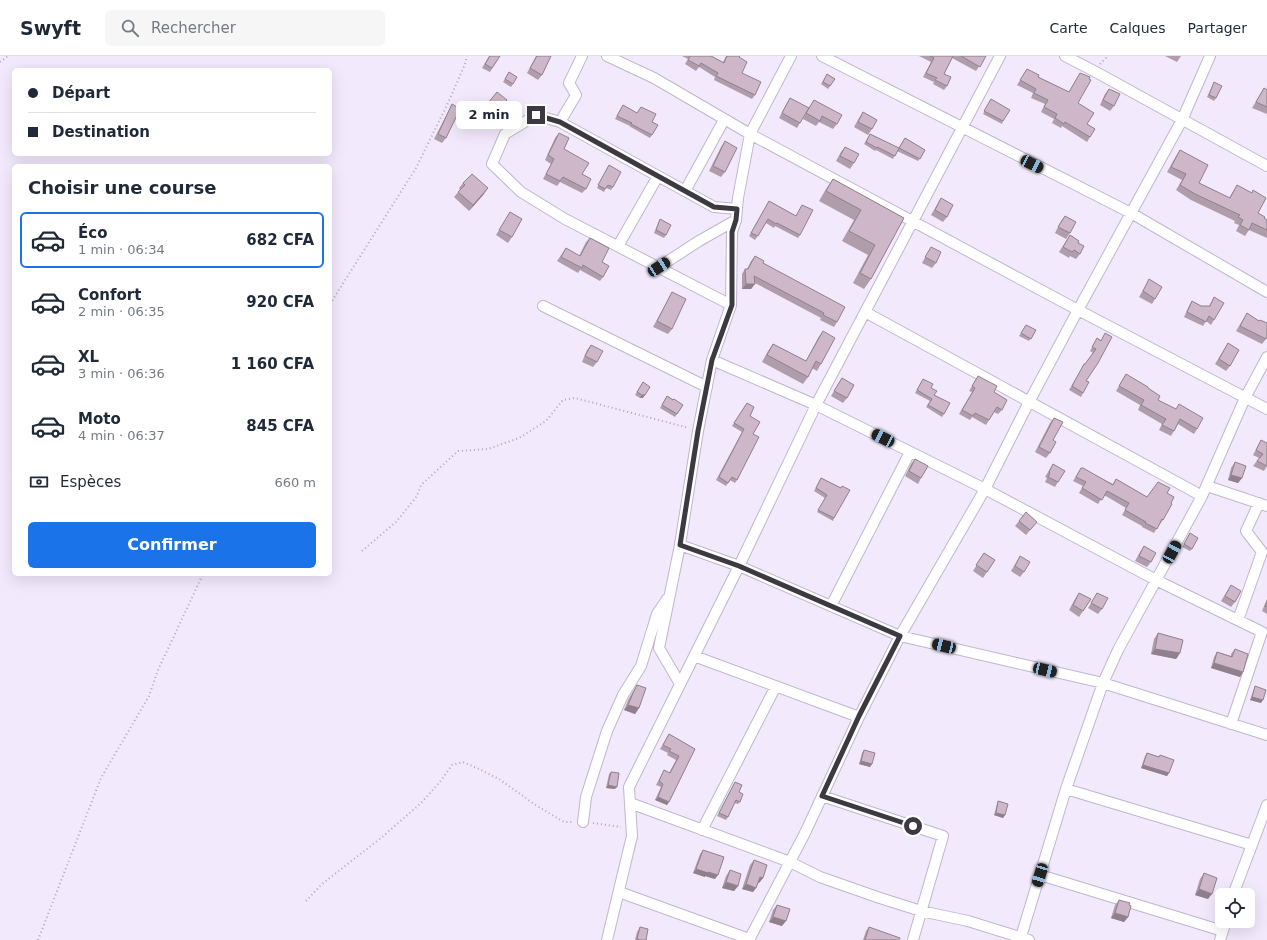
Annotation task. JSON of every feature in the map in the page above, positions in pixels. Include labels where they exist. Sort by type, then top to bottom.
[{"type":"street","points":[[560,122],[576,95],[569,82],[582,56]]},
{"type":"street","points":[[607,56],[654,78],[724,120],[1078,310],[1267,409]]},
{"type":"street","points":[[680,684],[659,648],[680,545],[706,387],[712,360],[732,305],[732,232],[736,220],[738,198],[750,134],[791,56]]},
{"type":"street","points":[[822,56],[1131,213],[1267,292]]},
{"type":"street","points":[[607,940],[632,836],[629,787],[739,566],[816,405],[1000,56]]},
{"type":"street","points":[[1065,56],[1267,166]]},
{"type":"street","points":[[619,892],[749,939],[790,862],[859,716],[900,636],[985,489],[1078,310],[1182,120],[1210,56]]},
{"type":"street","points":[[732,305],[565,219],[521,192],[492,164],[505,134],[536,115],[560,122],[714,207],[737,209]]},
{"type":"street","points":[[685,191],[724,120]]},
{"type":"street","points":[[618,246],[658,176]]},
{"type":"street","points":[[659,267],[699,241],[736,220]]},
{"type":"street","points":[[543,306],[706,387]]},
{"type":"street","points":[[866,312],[1202,496]]},
{"type":"street","points":[[630,803],[790,862],[820,877],[880,898],[921,911],[968,921],[1023,939],[1040,875],[1066,789],[1103,683],[1118,650],[1202,496],[1245,398],[1267,357]]},
{"type":"street","points":[[712,360],[816,405],[985,489],[1156,580],[1262,632],[1231,724]]},
{"type":"street","points":[[831,606],[910,452]]},
{"type":"street","points":[[1207,486],[1263,505],[1246,531],[1262,552],[1238,620]]},
{"type":"street","points":[[680,545],[739,566],[900,636],[1103,683],[1267,735]]},
{"type":"street","points":[[583,822],[586,797],[607,730],[623,695],[641,666],[657,614],[670,593]]},
{"type":"street","points":[[694,656],[859,716]]},
{"type":"street","points":[[702,830],[776,686]]},
{"type":"street","points":[[1066,789],[1252,845]]},
{"type":"street","points":[[822,796],[943,836],[913,940]]},
{"type":"street","points":[[1236,888],[1267,805]]},
{"type":"street","points":[[1040,875],[1223,931]]},
{"type":"path","points":[[0,62],[8,56]]},
{"type":"path","points":[[332,301],[416,168],[448,103],[467,56]]},
{"type":"path","points":[[362,551],[396,522],[417,496],[420,485],[458,450],[488,449],[519,438],[546,421],[563,400],[575,398],[698,431]]},
{"type":"path","points":[[38,940],[101,778],[149,696],[158,670],[202,576]]},
{"type":"path","points":[[306,901],[322,884],[382,838],[421,803],[440,782],[452,765],[463,762],[499,780],[537,806],[564,822],[583,822],[632,828]]},
{"type":"building","points":[[490,56],[500,56],[492,68],[485,64]]},
{"type":"building","points":[[537,56],[551,56],[542,75],[530,68]]},
{"type":"building","points":[[690,56],[711,56],[724,63],[727,56],[740,56],[739,57],[747,62],[742,73],[761,82],[755,95],[716,76],[718,73],[701,63],[699,66],[688,60]]},
{"type":"building","points":[[930,56],[953,56],[944,74],[951,77],[947,86],[935,80],[937,78],[926,73],[934,58]]},
{"type":"building","points":[[961,56],[986,56],[980,67]]},
{"type":"building","points":[[1027,69],[1039,75],[1038,77],[1069,92],[1080,73],[1090,77],[1089,79],[1091,80],[1078,103],[1094,113],[1087,124],[1095,129],[1090,137],[1065,122],[1064,124],[1055,118],[1057,114],[1044,107],[1048,100],[1034,93],[1036,89],[1020,80]]},
{"type":"building","points":[[509,72],[517,77],[513,84],[505,79]]},
{"type":"building","points":[[827,74],[835,79],[830,86],[823,82]]},
{"type":"building","points":[[1214,82],[1222,86],[1216,98],[1209,95]]},
{"type":"building","points":[[1264,88],[1267,90],[1267,107],[1256,102]]},
{"type":"building","points":[[1109,89],[1120,94],[1114,106],[1103,100]]},
{"type":"building","points":[[497,92],[507,100],[499,112],[488,103]]},
{"type":"building","points":[[790,98],[809,108],[800,123],[782,113]]},
{"type":"building","points":[[991,99],[1010,110],[1003,121],[984,111]]},
{"type":"building","points":[[814,100],[842,115],[837,124],[822,116],[820,121],[806,113]]},
{"type":"building","points":[[452,104],[460,109],[446,138],[438,134]]},
{"type":"building","points":[[623,105],[637,113],[641,107],[656,114],[652,122],[658,125],[652,135],[617,116]]},
{"type":"building","points":[[863,112],[877,120],[872,129],[858,122]]},
{"type":"building","points":[[559,133],[569,138],[564,149],[589,163],[582,174],[591,179],[586,189],[563,177],[560,181],[546,174],[554,159],[548,155]]},
{"type":"building","points":[[870,134],[899,148],[895,156],[866,142]]},
{"type":"building","points":[[905,138],[925,150],[920,159],[899,148]]},
{"type":"building","points":[[725,141],[737,148],[725,172],[713,166]]},
{"type":"building","points":[[845,147],[859,154],[854,163],[840,156]]},
{"type":"building","points":[[1180,150],[1208,165],[1199,183],[1230,198],[1237,185],[1252,193],[1253,190],[1266,198],[1258,213],[1267,220],[1267,230],[1252,223],[1249,230],[1240,225],[1243,220],[1238,217],[1240,215],[1195,194],[1180,185],[1186,174],[1171,167]]},
{"type":"building","points":[[609,165],[621,172],[613,187],[608,185],[605,189],[598,185]]},
{"type":"building","points":[[472,174],[488,188],[473,205],[458,192],[465,185],[463,183]]},
{"type":"building","points":[[833,179],[904,218],[871,279],[860,273],[875,245],[849,231],[861,210],[826,191]]},
{"type":"building","points":[[941,198],[953,205],[947,217],[935,210]]},
{"type":"building","points":[[769,201],[796,216],[802,205],[813,210],[800,235],[768,219],[758,236],[751,233]]},
{"type":"building","points":[[510,212],[522,219],[512,237],[499,230]]},
{"type":"building","points":[[1065,216],[1076,222],[1070,233],[1058,227]]},
{"type":"building","points":[[660,219],[671,225],[666,235],[656,230]]},
{"type":"building","points":[[1070,235],[1079,241],[1078,243],[1084,246],[1080,254],[1074,250],[1072,252],[1063,247]]},
{"type":"building","points":[[590,238],[609,248],[602,262],[609,266],[603,277],[583,265],[582,268],[561,257],[566,248],[580,256]]},
{"type":"building","points":[[931,247],[941,252],[936,263],[925,257]]},
{"type":"building","points":[[755,256],[764,261],[763,263],[845,307],[837,322],[823,315],[824,313],[754,276],[755,284],[746,284],[745,269],[748,269]]},
{"type":"building","points":[[1149,279],[1162,287],[1155,299],[1143,291]]},
{"type":"building","points":[[672,292],[686,299],[672,329],[657,321]]},
{"type":"building","points":[[1214,297],[1224,303],[1214,320],[1209,316],[1206,322],[1187,312],[1192,301],[1201,306],[1210,306]]},
{"type":"building","points":[[1247,313],[1259,321],[1260,320],[1267,323],[1266,339],[1240,326]]},
{"type":"building","points":[[1026,325],[1036,330],[1031,339],[1021,333]]},
{"type":"building","points":[[823,331],[835,338],[821,364],[816,361],[808,377],[767,355],[773,344],[806,361]]},
{"type":"building","points":[[1105,333],[1112,337],[1086,381],[1089,382],[1083,393],[1072,386],[1084,364],[1096,349],[1092,347],[1097,338],[1101,341]]},
{"type":"building","points":[[1228,343],[1239,350],[1230,366],[1219,359]]},
{"type":"building","points":[[591,345],[603,351],[597,362],[585,356]]},
{"type":"building","points":[[1126,374],[1160,396],[1158,400],[1176,409],[1179,404],[1203,418],[1197,429],[1180,419],[1174,431],[1162,425],[1166,419],[1141,405],[1144,400],[1119,386]]},
{"type":"building","points":[[978,376],[997,386],[994,392],[1007,400],[1002,410],[997,407],[989,420],[975,413],[973,416],[962,410],[975,388],[972,386]]},
{"type":"building","points":[[842,378],[854,385],[847,398],[834,391]]},
{"type":"building","points":[[923,379],[933,384],[931,388],[937,391],[934,395],[950,403],[944,414],[928,405],[932,399],[917,390]]},
{"type":"building","points":[[643,382],[650,387],[645,395],[637,392]]},
{"type":"building","points":[[667,396],[683,405],[677,414],[662,405]]},
{"type":"building","points":[[747,403],[754,407],[750,416],[760,422],[753,434],[759,437],[737,480],[732,477],[728,483],[719,477],[744,429],[734,423]]},
{"type":"building","points":[[1054,418],[1063,422],[1053,440],[1056,442],[1050,453],[1039,447]]},
{"type":"building","points":[[1261,440],[1267,443],[1267,466],[1257,461],[1263,454],[1256,450]]},
{"type":"building","points":[[915,459],[928,466],[921,478],[909,471]]},
{"type":"building","points":[[1235,462],[1246,466],[1242,478],[1231,475]]},
{"type":"building","points":[[1053,464],[1065,471],[1058,482],[1048,477]]},
{"type":"building","points":[[1081,468],[1113,485],[1116,479],[1147,497],[1158,482],[1170,488],[1167,493],[1174,497],[1171,503],[1172,504],[1157,529],[1125,510],[1129,503],[1107,491],[1102,500],[1082,488],[1086,482],[1076,477]]},
{"type":"building","points":[[821,478],[841,488],[842,486],[850,490],[834,518],[818,510],[827,495],[816,488]]},
{"type":"building","points":[[1026,512],[1037,522],[1030,530],[1019,521]]},
{"type":"building","points":[[1190,533],[1198,538],[1192,549],[1184,544]]},
{"type":"building","points":[[1144,546],[1156,553],[1151,562],[1139,556]]},
{"type":"building","points":[[984,553],[995,560],[987,572],[976,565]]},
{"type":"building","points":[[1020,556],[1030,562],[1024,572],[1015,566]]},
{"type":"building","points":[[1231,585],[1241,591],[1235,602],[1225,596]]},
{"type":"building","points":[[1079,593],[1091,599],[1083,611],[1073,605]]},
{"type":"building","points":[[1097,593],[1108,598],[1102,609],[1091,603]]},
{"type":"building","points":[[1158,633],[1183,640],[1180,653],[1155,649]]},
{"type":"building","points":[[1235,649],[1248,654],[1243,672],[1214,663],[1217,652],[1232,657]]},
{"type":"building","points":[[637,685],[646,688],[639,708],[628,705]]},
{"type":"building","points":[[1255,686],[1266,690],[1263,700],[1252,697]]},
{"type":"building","points":[[669,734],[695,749],[669,802],[658,797],[663,784],[659,781],[664,770],[670,773],[679,756],[669,751],[671,749],[663,745]]},
{"type":"building","points":[[864,750],[875,753],[872,764],[861,761]]},
{"type":"building","points":[[1147,753],[1159,757],[1160,755],[1174,760],[1169,773],[1143,765]]},
{"type":"building","points":[[611,772],[619,773],[617,787],[608,785]]},
{"type":"building","points":[[735,782],[742,785],[739,792],[743,794],[740,802],[736,800],[728,817],[719,813]]},
{"type":"building","points":[[998,801],[1008,804],[1005,815],[996,813]]},
{"type":"building","points":[[703,850],[724,857],[718,875],[696,869]]},
{"type":"building","points":[[754,860],[767,865],[763,878],[760,877],[756,888],[746,884]]},
{"type":"building","points":[[730,870],[741,874],[738,886],[726,882]]},
{"type":"building","points":[[1204,873],[1217,878],[1212,894],[1199,889]]},
{"type":"building","points":[[1119,900],[1130,903],[1129,905],[1131,906],[1128,917],[1115,913]]},
{"type":"building","points":[[777,905],[790,909],[786,921],[773,917]]},
{"type":"building","points":[[640,927],[648,929],[646,940],[637,939]]},
{"type":"building","points":[[869,927],[900,938],[899,940],[865,940]]},
{"type":"route","points":[[536,115],[560,122],[714,207],[737,209],[736,220],[732,232],[732,305],[712,360],[698,431],[680,545],[739,566],[900,636],[859,716],[822,796],[913,826]]}]
